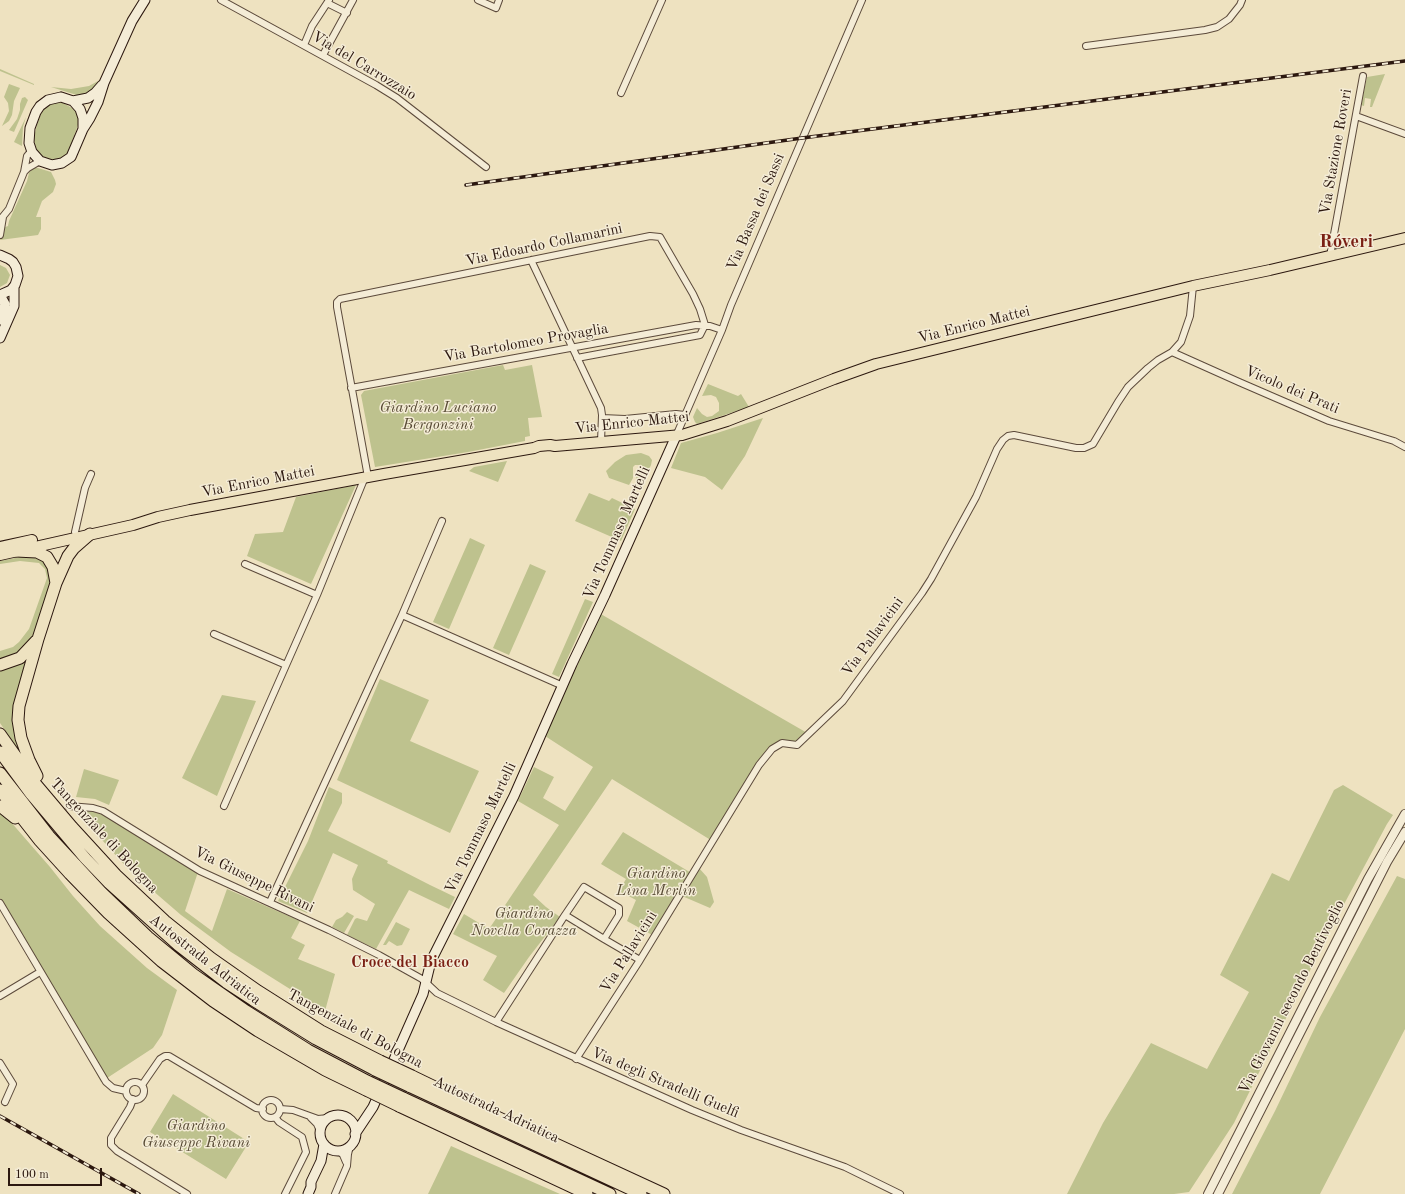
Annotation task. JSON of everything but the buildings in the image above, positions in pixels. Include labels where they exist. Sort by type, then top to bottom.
[{"type":"highway","points":[[90,534],[74,548],[68,556],[56,583],[19,706],[19,728],[24,748],[38,778],[52,797],[104,857],[110,868]]},
{"type":"highway","points":[[16,551],[37,552],[47,557],[53,567],[56,583]]},
{"type":"highway","points":[[0,665],[20,658],[38,639]]},
{"type":"highway","name":"Tangenziale di Bologna","points":[[0,734],[34,782],[110,868],[159,916],[233,975],[308,1023],[378,1065],[410,1081],[495,1116],[664,1194]]},
{"type":"highway","name":"Autostrada Adriatica","points":[[0,752],[36,800],[85,858],[109,883],[178,945],[253,1000],[316,1039],[378,1065]]},
{"type":"highway","name":"Autostrada Adriatica","points":[[0,773],[49,836],[102,892],[148,937],[246,1011],[368,1086],[610,1194]]},
{"type":"highway","points":[[0,790],[40,841],[70,874],[108,913],[161,960],[240,1020],[274,1041],[325,1070],[368,1086]]},
{"type":"highway","points":[[0,806],[13,816],[27,833],[40,841]]},
{"type":"highway","name":"Autostrada Adriatica","points":[[410,1081],[641,1194]]},
{"type":"highway","points":[[401,1102],[587,1194]]},
{"type":"main road","points":[[132,21],[138,0]]},
{"type":"main road","points":[[83,129],[83,118],[81,112],[73,102],[65,98],[57,97],[48,100],[40,106],[36,112],[30,128],[29,140],[31,151],[40,161],[52,165],[66,161],[72,155],[83,129],[98,102],[104,83],[132,21],[145,0]]},
{"type":"main road","points":[[73,102],[92,96],[104,83]]},
{"type":"main road","name":"Via Enrico Mattei","points":[[0,547],[132,520],[158,517],[539,446],[676,436],[728,421],[876,364],[1193,286],[1405,238]]},
{"type":"main road","points":[[0,255],[9,259],[16,267],[18,276],[14,287],[14,306],[0,338]]},
{"type":"main road","points":[[0,320],[5,304],[0,295],[14,287]]},
{"type":"main road","name":"Via Tommaso Martelli","points":[[355,1134],[373,1107],[423,994],[431,961],[514,796],[676,436]]},
{"type":"main road","name":"Via Enrico Mattei","points":[[0,555],[133,525],[158,517]]},
{"type":"main road","points":[[346,1117],[353,1124],[355,1134],[353,1142],[344,1150],[338,1151],[330,1149],[324,1144],[320,1136],[323,1122],[335,1115],[359,1117],[368,1113]]},
{"type":"main road","points":[[309,1191],[311,1182],[322,1157],[324,1144]]},
{"type":"main road","points":[[309,1191],[315,1184],[326,1161],[338,1151]]},
{"type":"street","name":"Via del Carrozzaio","points":[[221,0],[323,55],[397,98],[486,167]]},
{"type":"street","points":[[323,55],[353,0]]},
{"type":"street","points":[[478,0],[496,8],[499,0]]},
{"type":"street","points":[[621,93],[662,0]]},
{"type":"street","name":"Via Bassa dei Sassi","points":[[676,436],[862,0]]},
{"type":"street","points":[[1086,46],[1205,30],[1217,27],[1229,19],[1242,0]]},
{"type":"street","points":[[304,45],[312,26],[328,2],[347,13]]},
{"type":"street","name":"Via Stazione Roveri","points":[[1330,256],[1363,76]]},
{"type":"street","points":[[1356,116],[1405,134]]},
{"type":"street","points":[[0,235],[2,219],[9,209],[24,172],[27,156],[31,151]]},
{"type":"street","points":[[24,172],[40,161]]},
{"type":"street","name":"Via Edoardo Collamarini","points":[[351,388],[337,302],[340,299],[650,236],[660,237],[693,294],[700,309],[704,325]]},
{"type":"street","points":[[531,260],[601,408],[601,442]]},
{"type":"street","name":"Via Pallavicini","points":[[576,1059],[640,960],[759,765],[772,749],[782,744],[797,745],[843,701],[922,593],[976,497],[1002,440],[1008,436],[1014,435],[1076,448],[1084,448],[1092,444],[1128,387],[1158,360],[1172,352],[1181,342],[1190,316],[1193,286]]},
{"type":"street","name":"Via Bartolomeo Provaglia","points":[[351,388],[696,325],[704,325],[722,330]]},
{"type":"street","name":"Via Bartolomeo Provaglia","points":[[577,358],[700,335],[704,325]]},
{"type":"street","name":"Vicolo dei Prati","points":[[1172,352],[1329,421],[1394,441],[1405,447]]},
{"type":"street","points":[[224,806],[367,477],[351,388]]},
{"type":"street","name":"Via Enrico Mattei","points":[[602,418],[625,419],[676,414],[685,416]]},
{"type":"street","points":[[75,532],[85,488],[91,474]]},
{"type":"street","points":[[270,902],[402,615],[442,521]]},
{"type":"street","points":[[245,564],[317,595]]},
{"type":"street","points":[[402,615],[563,686]]},
{"type":"street","points":[[214,634],[286,665]]},
{"type":"street","name":"Via Giuseppe Rivani","points":[[69,806],[93,808],[103,811],[200,870],[379,955],[426,982]]},
{"type":"street","name":"Via Giovanni secondo Bentivoglio","points":[[1208,1194],[1365,884],[1405,814]]},
{"type":"street","name":"Via Giovanni secondo Bentivoglio","points":[[1218,1194],[1387,862],[1405,832]]},
{"type":"street","points":[[496,1022],[584,887],[619,908],[619,915],[604,939]]},
{"type":"street","points":[[0,903],[106,1082],[113,1088],[126,1091]]},
{"type":"street","points":[[565,915],[640,960]]},
{"type":"street","points":[[0,996],[40,972]]},
{"type":"street","name":"Via degli Stradelli Guelfi","points":[[426,982],[437,993],[576,1059],[740,1130],[845,1167],[900,1194]]},
{"type":"street","points":[[142,1085],[160,1059],[165,1056],[169,1056],[256,1108],[263,1109]]},
{"type":"street","points":[[0,1063],[13,1084],[5,1102]]},
{"type":"street","points":[[132,1082],[137,1082],[142,1085],[144,1091],[142,1096],[138,1099],[133,1099],[128,1096],[126,1091],[127,1086],[132,1082]]},
{"type":"street","points":[[133,1099],[130,1107],[111,1138],[111,1145],[117,1151],[187,1194]]},
{"type":"street","points":[[263,1109],[267,1102],[273,1100],[278,1103],[280,1109],[275,1117]]},
{"type":"street","points":[[263,1109],[266,1116],[275,1117],[279,1122],[302,1137],[306,1152],[285,1194]]},
{"type":"street","points":[[280,1109],[293,1110],[318,1119],[328,1118]]},
{"type":"street","points":[[310,1117],[317,1124],[320,1131]]},
{"type":"street","points":[[335,1194],[346,1169],[350,1146]]},
{"type":"street","points":[[338,1151],[345,1159],[346,1169]]},
{"type":"green space","points":[[0,69],[34,84],[34,85],[0,71]]},
{"type":"green space","points":[[1385,74],[1372,107],[1370,107],[1371,99],[1365,98],[1364,106],[1361,105],[1367,77]]},
{"type":"green space","points":[[98,81],[89,94],[80,96],[51,87],[71,89],[89,86]]},
{"type":"green space","points":[[9,84],[20,88],[14,101],[12,115],[9,121],[2,126],[9,111],[8,103],[4,97]]},
{"type":"green space","points":[[25,97],[28,100],[14,132],[9,130],[17,119],[22,98]]},
{"type":"green space","points":[[57,102],[63,103],[72,108],[77,114],[79,122],[68,153],[61,158],[51,160],[40,155],[36,149],[34,141],[37,125],[42,111],[50,104]]},
{"type":"green space","points":[[26,117],[23,127],[22,146],[14,142]]},
{"type":"green space","points":[[34,168],[51,172],[56,184],[53,192],[42,201],[36,217],[41,217],[41,229],[38,235],[0,240],[0,229],[8,226],[29,173]]},
{"type":"green space","points":[[0,265],[6,268],[10,275],[7,283],[0,287]]},
{"type":"green space","name":"Giardino Luciano Bergonzini","points":[[503,365],[505,370],[532,365],[542,417],[528,418],[530,436],[525,437],[525,441],[375,467],[361,395],[364,391]]},
{"type":"green space","points":[[708,384],[738,396],[741,394],[749,407],[697,424],[693,417],[697,408],[707,417],[712,416],[719,411],[719,403],[716,397],[711,395],[702,396]]},
{"type":"green space","points":[[763,418],[745,456],[722,490],[705,477],[671,468],[681,443]]},
{"type":"green space","points":[[641,453],[649,456],[652,460],[642,484],[645,471],[644,467],[640,465],[635,465],[633,467],[633,478],[629,485],[609,478],[606,471],[615,462],[626,455]]},
{"type":"green space","points":[[507,461],[498,482],[469,471],[474,467]]},
{"type":"green space","points":[[638,469],[642,471],[642,474],[637,486],[636,471]]},
{"type":"green space","points":[[356,485],[311,584],[247,556],[255,534],[283,532],[296,497]]},
{"type":"green space","points":[[589,493],[609,501],[612,498],[635,509],[621,541],[575,521]]},
{"type":"green space","points":[[470,538],[485,545],[449,629],[433,622]]},
{"type":"green space","points":[[35,554],[48,564],[51,583],[32,639],[17,655],[0,661],[0,651],[13,647],[29,629],[47,578],[45,569],[39,563],[20,561],[0,564],[0,561]]},
{"type":"green space","points":[[530,564],[546,571],[509,655],[493,648]]},
{"type":"green space","points":[[585,599],[593,602],[559,677],[552,674]]},
{"type":"green space","name":"Giardino Novella Corazza","points":[[599,613],[809,734],[797,745],[782,744],[772,749],[715,841],[709,839],[612,779],[533,895],[560,917],[529,957],[504,993],[483,980],[497,956],[453,934],[464,914],[489,929],[559,825],[518,801],[534,767],[554,777],[543,798],[565,811],[593,767],[545,736]]},
{"type":"green space","points":[[30,653],[19,693],[21,754],[0,723],[0,667]]},
{"type":"green space","points":[[380,679],[429,700],[410,741],[479,771],[450,833],[337,780]]},
{"type":"green space","points":[[222,695],[256,701],[217,796],[182,778]]},
{"type":"green space","points":[[84,769],[119,780],[109,805],[95,799],[76,797]]},
{"type":"green space","points":[[1343,785],[1393,815],[1335,921],[1234,1123],[1189,1192],[1174,1194],[1067,1194],[1103,1123],[1151,1043],[1207,1069],[1249,992],[1220,975],[1272,873],[1289,881],[1334,790]]},
{"type":"green space","points":[[329,787],[342,793],[342,803],[328,831],[455,897],[449,909],[409,890],[376,949],[347,935],[355,919],[357,918],[367,921],[375,904],[353,890],[352,879],[358,865],[333,853],[307,913],[278,901],[308,841]]},
{"type":"green space","points":[[75,810],[95,811],[116,821],[164,853],[198,872],[185,911],[212,931],[227,889],[300,921],[291,938],[305,945],[298,959],[335,974],[325,1011],[231,952],[181,915],[130,871]]},
{"type":"green space","points":[[0,812],[10,821],[100,926],[147,968],[177,990],[162,1035],[153,1048],[101,1082],[23,937],[0,898]]},
{"type":"green space","name":"Giardino Lina Merlin","points":[[623,832],[693,874],[654,936],[627,921],[636,900],[619,891],[626,879],[601,864]]},
{"type":"green space","points":[[699,868],[707,877],[714,902],[710,908],[682,896]]},
{"type":"green space","points":[[1397,876],[1405,879],[1405,1029],[1320,1194],[1232,1194],[1275,1111],[1320,1017]]},
{"type":"green space","points":[[347,912],[354,916],[344,933],[332,927],[336,920]]},
{"type":"green space","points":[[396,922],[410,929],[402,945],[397,946],[389,941],[386,945],[383,945]]},
{"type":"green space","name":"Giardino Giuseppe Rivani","points":[[173,1094],[249,1142],[226,1179],[150,1132]]},
{"type":"green space","points":[[451,1146],[560,1194],[428,1194]]},
{"type":"railway","points":[[466,185],[802,138],[1405,61]]},
{"type":"railway","points":[[0,1116],[139,1194]]},
{"type":"district","name":"Róveri","points":[[1346,242]]},
{"type":"district","name":"Croce del Biacco","points":[[410,963]]}]
